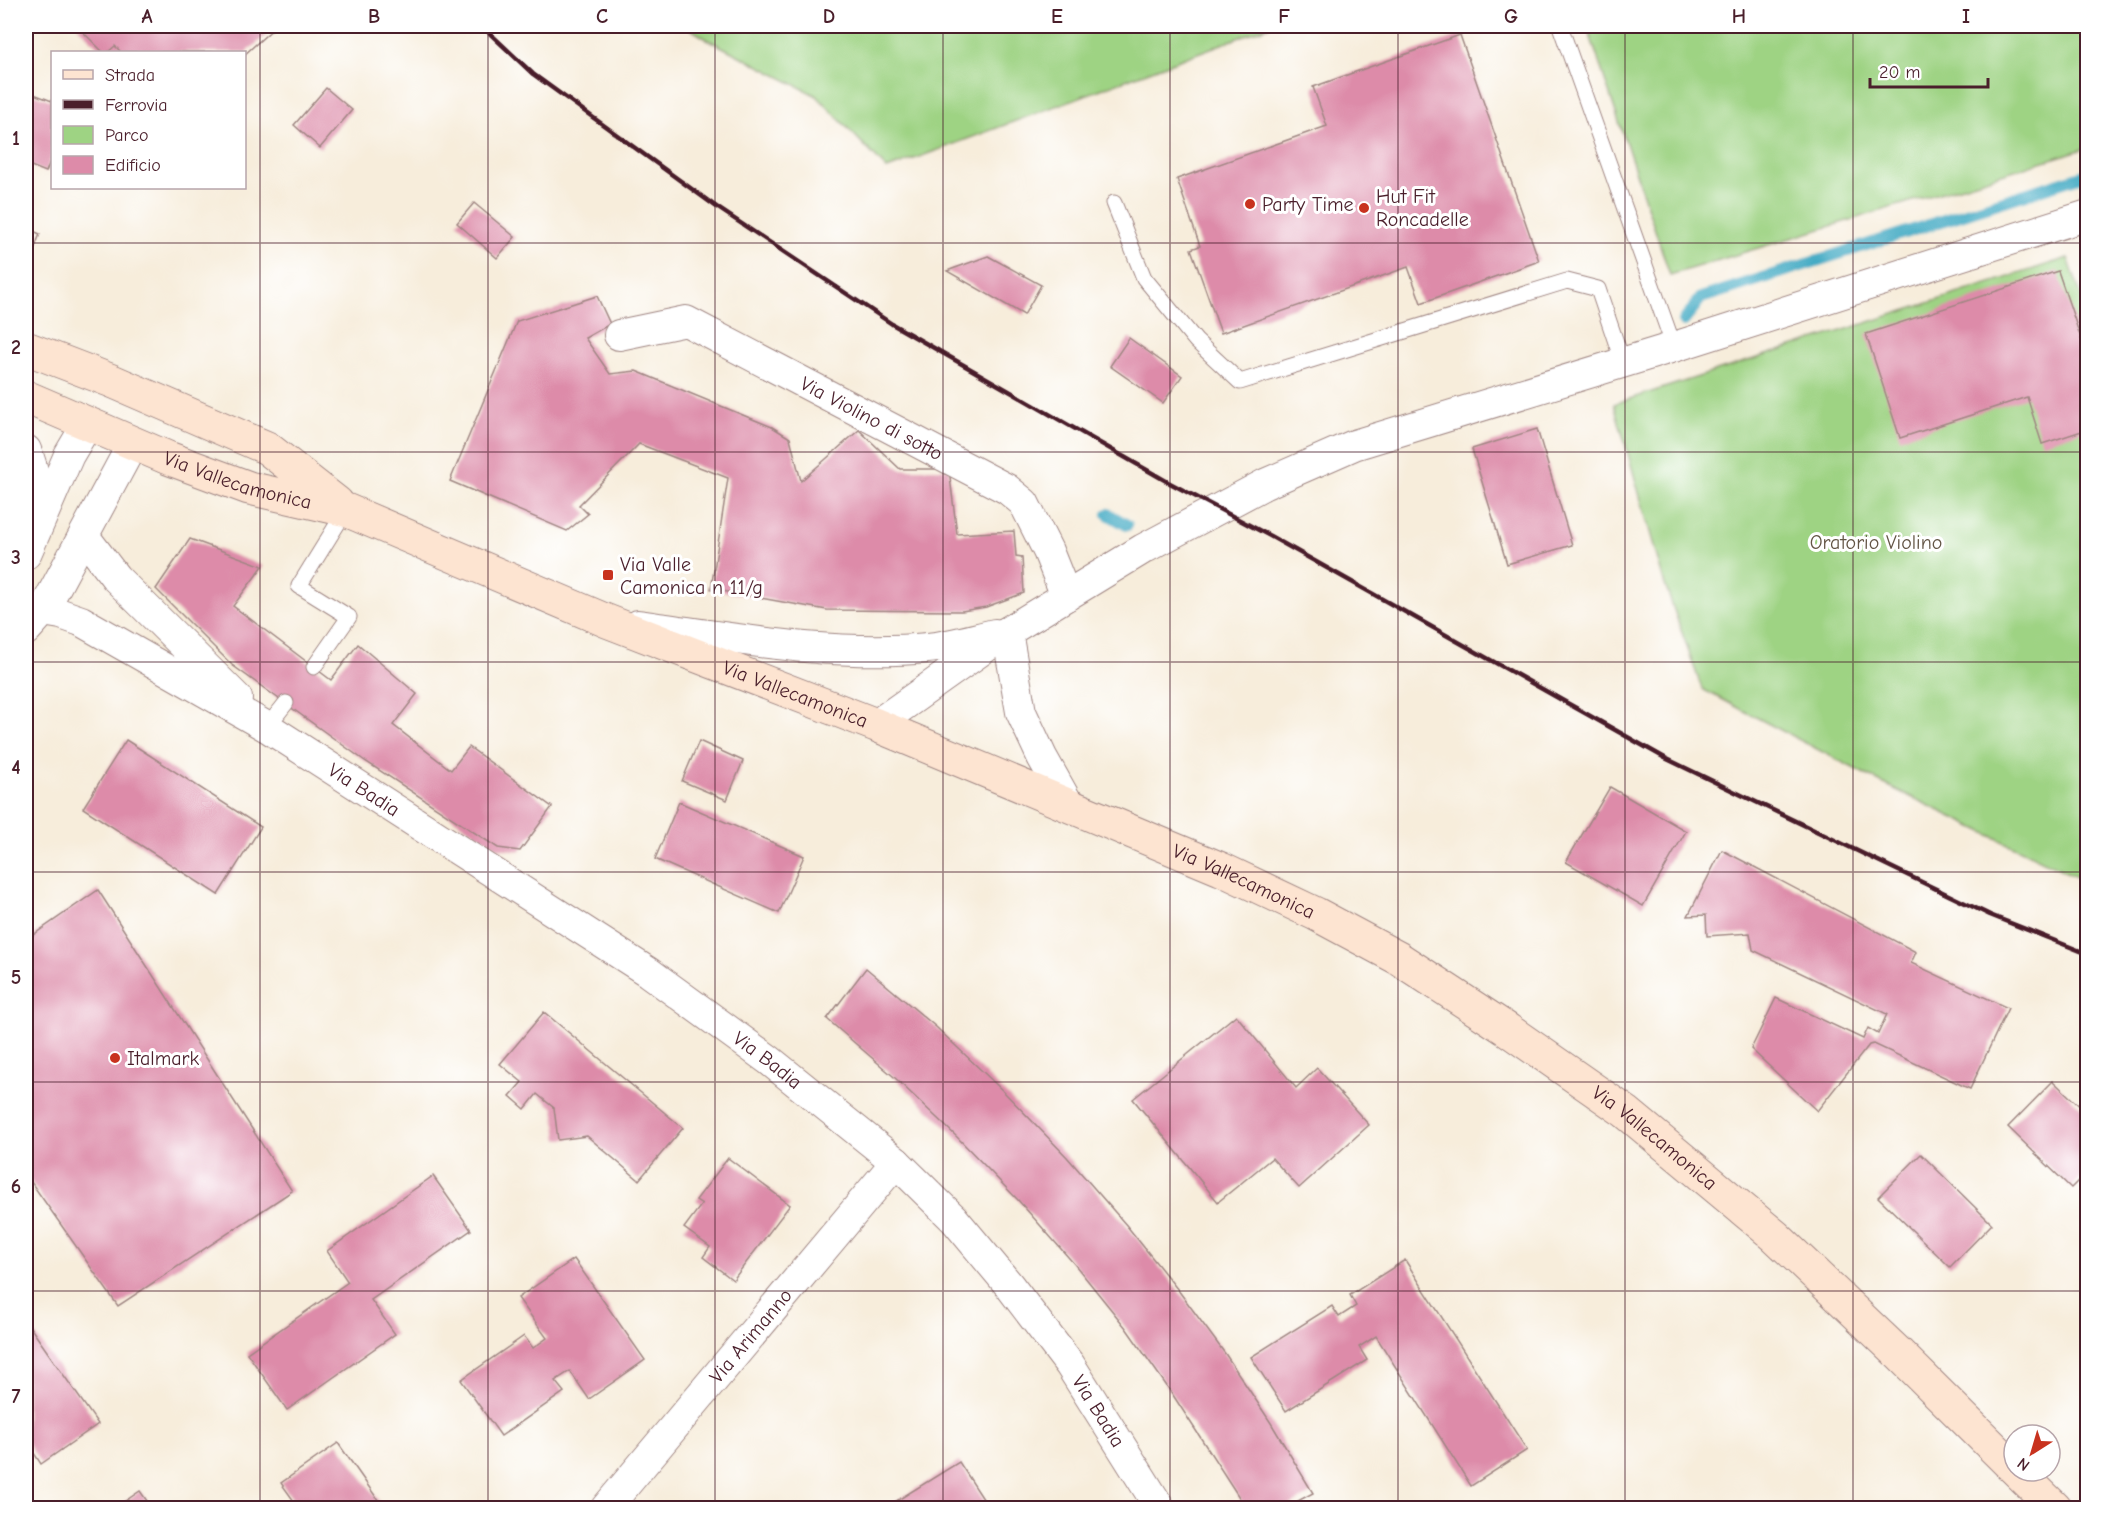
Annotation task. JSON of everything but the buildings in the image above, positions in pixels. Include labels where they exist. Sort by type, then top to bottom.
[{"type":"main road","name":"Via Vallecamonica","points":[[26,348],[112,381],[267,448],[346,510]]},
{"type":"main road","points":[[88,423],[112,381]]},
{"type":"main road","name":"Via Vallecamonica","points":[[26,397],[133,443],[249,488],[346,510],[607,621],[876,725],[1221,869],[1316,914],[1398,958],[1508,1030],[1626,1112],[1774,1236],[1897,1352],[2002,1456]]},
{"type":"main road","points":[[133,443],[156,400]]},
{"type":"main road","points":[[2029,1483],[2055,1508]]},
{"type":"street","points":[[876,725],[1006,632],[1143,549],[1243,496],[1354,445],[1674,347],[2088,214]]},
{"type":"street","name":"Via Violino di sotto","points":[[619,335],[686,321],[1007,489],[1024,503],[1048,551],[1066,596]]},
{"type":"street","points":[[26,554],[69,454],[88,423]]},
{"type":"street","points":[[34,620],[84,536],[133,443]]},
{"type":"street","points":[[26,450],[35,475],[39,499],[39,524]]},
{"type":"street","name":"Via Badia","points":[[84,536],[116,578],[267,727]]},
{"type":"street","name":"Via Badia","points":[[34,620],[61,614],[81,621],[267,727],[648,972],[769,1060],[896,1162],[954,1219],[1009,1285],[1070,1365],[1160,1509]]},
{"type":"street","points":[[607,621],[776,645],[871,652],[930,648],[1006,632]]},
{"type":"street","points":[[1006,632],[1021,712],[1042,757],[1070,807]]},
{"type":"street","name":"Via Arimanno","points":[[606,1509],[896,1162]]},
{"type":"lane","points":[[1560,26],[1674,347]]},
{"type":"lane","points":[[1114,203],[1144,278],[1196,341],[1240,382],[1567,281],[1598,289],[1623,363]]},
{"type":"lane","points":[[314,667],[349,617],[299,586],[346,510]]},
{"type":"lane","points":[[267,727],[286,703]]},
{"type":"green space","points":[[686,26],[1270,26],[887,169],[817,96]]},
{"type":"green space","points":[[1587,26],[2087,26],[2087,148],[1670,275]]},
{"type":"green space","name":"Oratorio Violino","points":[[2068,258],[2088,315],[2087,882],[1880,782],[1702,689],[1664,582],[1614,404]]},
{"type":"waterway","points":[[1684,321],[1701,298],[2088,174]]},
{"type":"waterway","points":[[1108,514],[1127,525]]},
{"type":"railway","points":[[482,26],[533,74],[718,208],[892,324],[1168,482],[1270,536],[1665,758],[1990,915],[2088,954]]},
{"type":"place","name":"Party Time","points":[[1250,204]]},
{"type":"place","name":"Hut Fit Roncadelle","points":[[1364,208]]},
{"type":"place","name":"Via Valle Camonica n 11/g","points":[[608,575]]},
{"type":"place","name":"Italmark","points":[[115,1058]]}]
